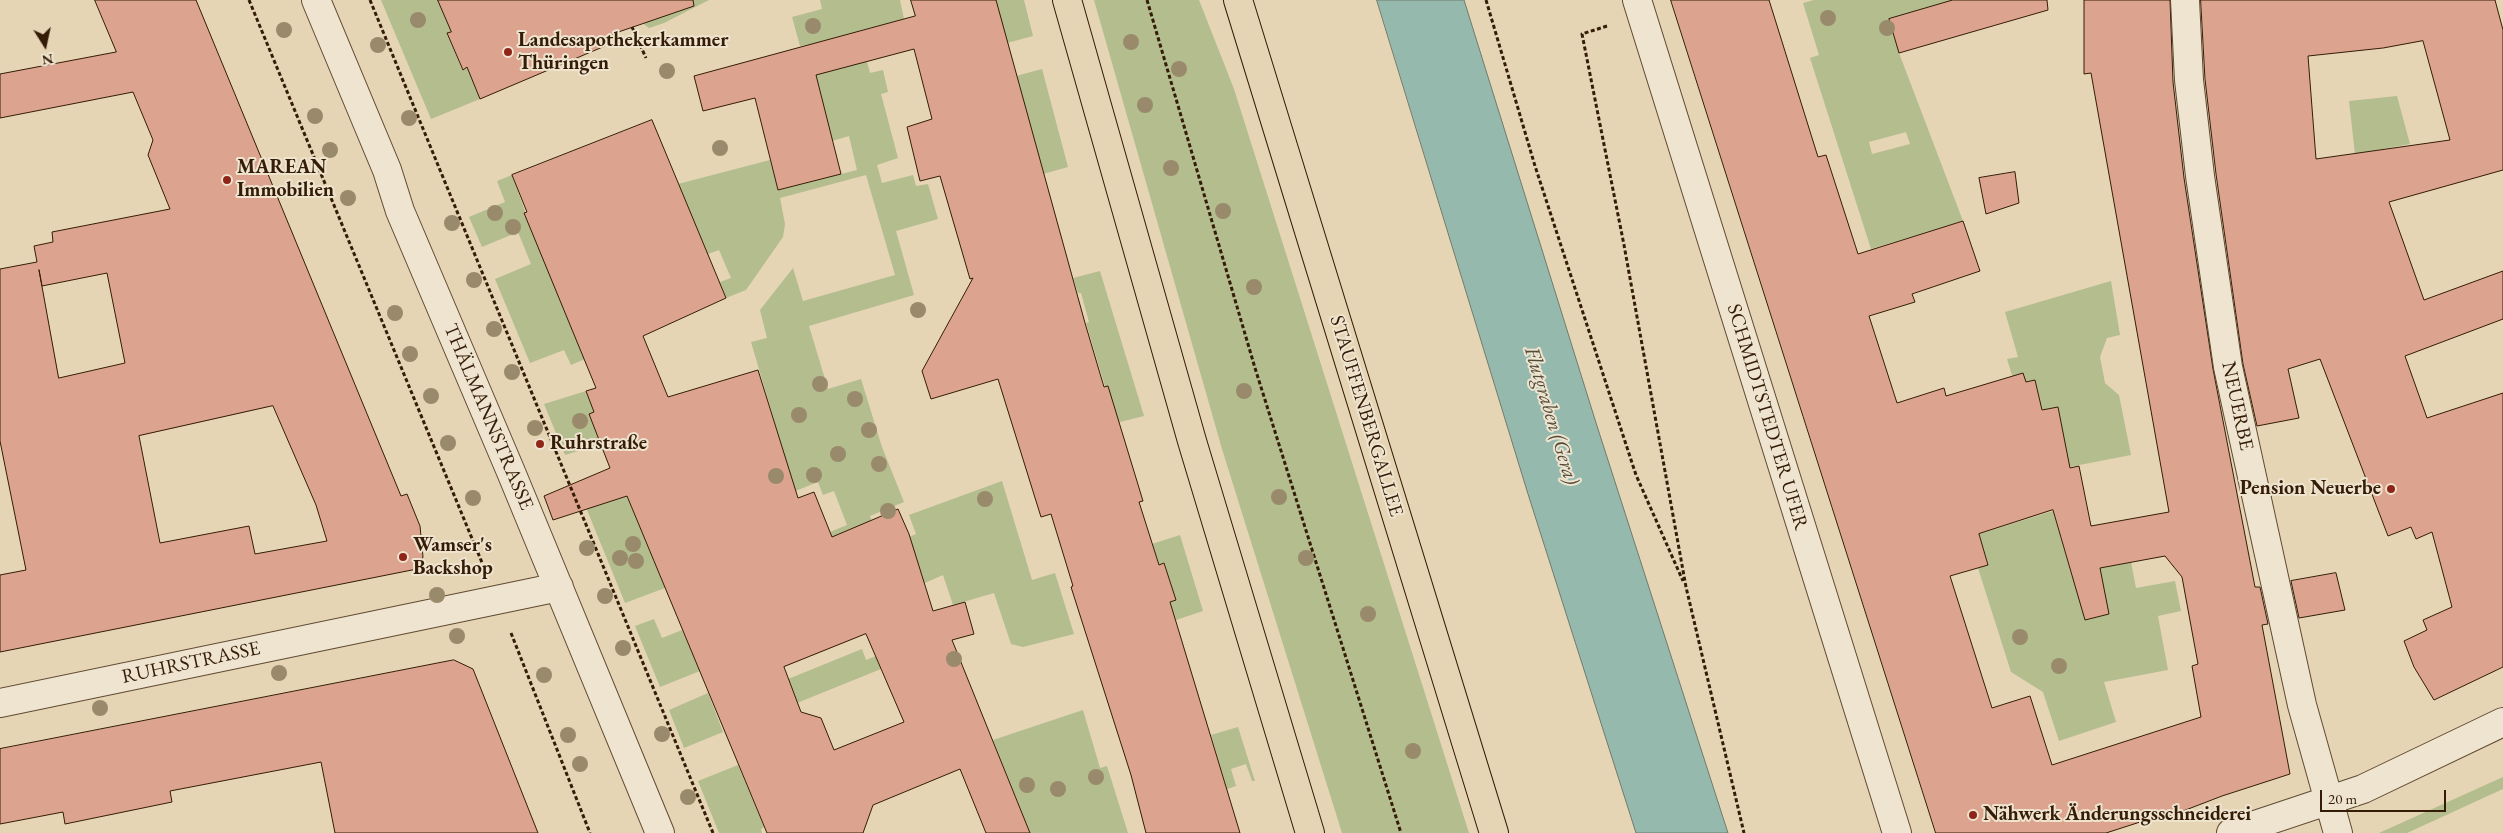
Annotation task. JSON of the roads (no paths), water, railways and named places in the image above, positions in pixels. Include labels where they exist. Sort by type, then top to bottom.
[{"type":"main road","points":[[1067,0],[1192,441],[1310,833]]},
{"type":"main road","name":"STAUFFENBERGALLEE","points":[[1238,0],[1494,833]]},
{"type":"street","name":"THÄLMANNSTRASSE","points":[[316,0],[387,170],[400,211],[559,587],[660,833]]},
{"type":"street","name":"NEUERBE","points":[[2185,0],[2189,80],[2200,176],[2228,367],[2302,705],[2338,833]]},
{"type":"street","name":"SCHMIDTSTEDTER UFER","points":[[1639,8],[1897,833]]},
{"type":"street","name":"RUHRSTRASSE","points":[[0,703],[559,587]]},
{"type":"street","points":[[2231,833],[2363,789],[2503,722]]},
{"type":"water","name":"Flutgraben (Gera)","points":[[1377,0],[1464,0],[1597,426],[1728,833],[1636,833],[1528,494]]},
{"type":"place","name":"Landesapothekerkammer Thüringen","points":[[508,52]]},
{"type":"place","name":"MAREAN Immobilien","points":[[227,180]]},
{"type":"place","name":"Ruhrstraße","points":[[540,444]]},
{"type":"place","name":"Pension Neuerbe","points":[[2391,489]]},
{"type":"place","name":"Wamser's Backshop","points":[[403,557]]},
{"type":"place","name":"Nähwerk Änderungsschneiderei","points":[[1973,815]]}]
